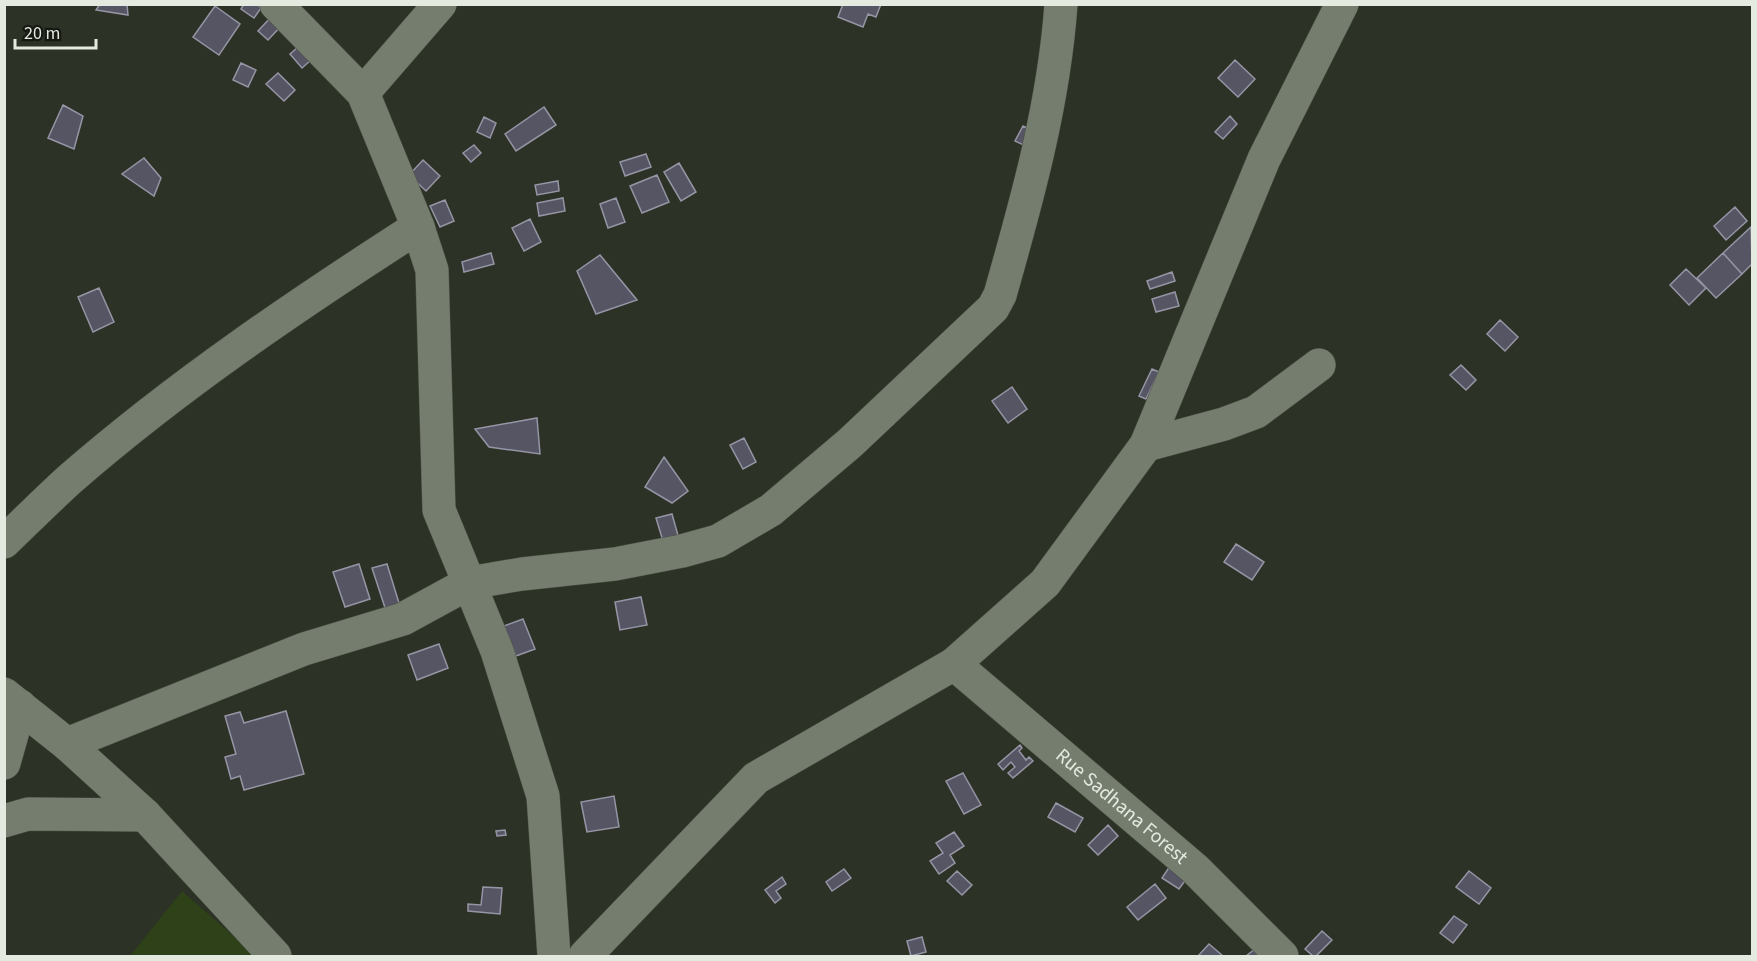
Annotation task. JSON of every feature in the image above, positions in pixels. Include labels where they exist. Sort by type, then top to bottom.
[{"type":"street","points":[[276,4],[363,93],[418,227],[432,270],[439,510],[497,651],[543,796],[554,957]]},
{"type":"street","points":[[363,93],[440,4]]},
{"type":"street","points":[[67,744],[304,649],[403,619],[469,583],[522,574],[615,564],[682,551],[718,541],[771,510],[850,443],[966,336],[993,308],[1000,295],[1024,213],[1047,109],[1058,45],[1061,4]]},
{"type":"street","points":[[585,957],[756,778],[954,664],[1045,583],[1146,445],[1264,159],[1342,4]]},
{"type":"street","points":[[4,542],[70,479],[152,412],[304,300],[418,227]]},
{"type":"street","points":[[1146,445],[1224,424],[1256,412],[1319,365]]},
{"type":"street","name":"Rue Sadhana Forest","points":[[954,664],[1195,868],[1282,957]]},
{"type":"street","points":[[12,700],[67,744],[145,815],[275,957]]},
{"type":"street","points":[[4,763],[12,700]]},
{"type":"street","points":[[4,821],[28,814],[145,815]]},
{"type":"green space","points":[[182,891],[256,956],[130,956]]},
{"type":"building","points":[[100,4],[127,4],[128,15],[96,10]]},
{"type":"building","points":[[244,4],[257,4],[261,8],[254,18],[241,9]]},
{"type":"building","points":[[843,4],[881,4],[876,17],[868,14],[863,27],[838,17]]},
{"type":"building","points":[[215,6],[240,24],[219,55],[193,37]]},
{"type":"building","points":[[272,16],[282,25],[268,40],[258,31]]},
{"type":"building","points":[[306,40],[318,54],[302,68],[290,54]]},
{"type":"building","points":[[1235,60],[1255,79],[1238,97],[1218,78]]},
{"type":"building","points":[[241,63],[256,70],[248,87],[233,80]]},
{"type":"building","points":[[278,73],[295,90],[284,101],[266,84]]},
{"type":"building","points":[[63,105],[83,116],[74,149],[48,138]]},
{"type":"building","points":[[544,107],[556,125],[516,151],[505,134]]},
{"type":"building","points":[[1230,116],[1237,124],[1223,139],[1215,132]]},
{"type":"building","points":[[484,117],[496,123],[490,138],[477,132]]},
{"type":"building","points":[[1023,126],[1035,132],[1028,147],[1015,141]]},
{"type":"building","points":[[474,145],[481,153],[471,162],[463,153]]},
{"type":"building","points":[[646,154],[651,167],[625,176],[620,162]]},
{"type":"building","points":[[144,158],[161,178],[154,196],[122,174]]},
{"type":"building","points":[[423,160],[440,176],[426,191],[409,175]]},
{"type":"building","points":[[679,163],[696,192],[681,201],[664,172]]},
{"type":"building","points":[[657,175],[669,202],[642,213],[630,186]]},
{"type":"building","points":[[558,181],[559,191],[537,195],[535,185]]},
{"type":"building","points":[[563,198],[565,211],[539,216],[537,203]]},
{"type":"building","points":[[616,198],[625,222],[608,228],[600,204]]},
{"type":"building","points":[[445,200],[454,221],[440,227],[430,206]]},
{"type":"building","points":[[1735,207],[1747,221],[1726,240],[1714,226]]},
{"type":"building","points":[[530,219],[541,242],[524,251],[512,228]]},
{"type":"building","points":[[1751,227],[1752,264],[1742,274],[1723,253]]},
{"type":"building","points":[[491,253],[494,264],[464,272],[462,262]]},
{"type":"building","points":[[1723,253],[1742,274],[1716,298],[1697,278]]},
{"type":"building","points":[[600,255],[637,300],[596,314],[577,271]]},
{"type":"building","points":[[1686,269],[1706,288],[1689,305],[1670,285]]},
{"type":"building","points":[[1172,272],[1175,281],[1150,289],[1147,281]]},
{"type":"building","points":[[99,288],[114,322],[93,332],[78,297]]},
{"type":"building","points":[[1175,292],[1179,306],[1156,312],[1152,299]]},
{"type":"building","points":[[1500,320],[1518,337],[1505,351],[1487,334]]},
{"type":"building","points":[[1461,365],[1476,380],[1466,390],[1450,375]]},
{"type":"building","points":[[1152,369],[1159,372],[1146,399],[1139,396]]},
{"type":"building","points":[[1012,387],[1027,409],[1008,423],[992,401]]},
{"type":"building","points":[[537,418],[540,454],[489,447],[475,429]]},
{"type":"building","points":[[744,438],[756,462],[743,469],[730,445]]},
{"type":"building","points":[[664,457],[688,491],[672,503],[645,487]]},
{"type":"building","points":[[672,514],[681,546],[666,551],[656,518]]},
{"type":"building","points":[[1236,544],[1264,562],[1252,580],[1224,562]]},
{"type":"building","points":[[359,564],[370,599],[345,607],[333,572]]},
{"type":"building","points":[[387,564],[403,616],[389,620],[372,568]]},
{"type":"building","points":[[641,597],[647,625],[620,630],[615,602]]},
{"type":"building","points":[[523,619],[535,649],[516,656],[504,626]]},
{"type":"building","points":[[439,644],[448,668],[417,680],[408,655]]},
{"type":"building","points":[[286,711],[304,774],[244,790],[240,776],[231,779],[225,757],[236,754],[225,716],[240,712],[244,723]]},
{"type":"building","points":[[1020,745],[1022,748],[1019,751],[1026,760],[1029,757],[1033,761],[1013,778],[1008,773],[1015,767],[1011,762],[1003,770],[998,764]]},
{"type":"building","points":[[963,773],[981,805],[964,814],[946,781]]},
{"type":"building","points":[[614,796],[619,827],[587,832],[581,802]]},
{"type":"building","points":[[1056,803],[1083,818],[1075,832],[1048,817]]},
{"type":"building","points":[[1108,825],[1118,836],[1098,855],[1088,845]]},
{"type":"building","points":[[505,830],[506,835],[497,836],[496,831]]},
{"type":"building","points":[[954,832],[964,846],[950,855],[955,863],[939,874],[930,861],[943,853],[936,843]]},
{"type":"building","points":[[1170,866],[1187,878],[1179,889],[1162,878]]},
{"type":"building","points":[[844,869],[851,878],[832,891],[826,882]]},
{"type":"building","points":[[957,871],[972,885],[962,895],[947,881]]},
{"type":"building","points":[[1469,871],[1491,888],[1479,904],[1456,887]]},
{"type":"building","points":[[782,877],[786,884],[776,891],[781,898],[775,903],[765,890]]},
{"type":"building","points":[[1155,884],[1166,898],[1138,920],[1127,907]]},
{"type":"building","points":[[483,887],[502,888],[500,914],[468,911],[468,904],[481,905]]},
{"type":"building","points":[[1454,916],[1467,925],[1453,943],[1440,933]]},
{"type":"building","points":[[1322,931],[1332,940],[1316,956],[1313,956],[1305,949]]},
{"type":"building","points":[[922,937],[926,952],[911,956],[907,941]]},
{"type":"building","points":[[1209,944],[1223,956],[1198,956]]},
{"type":"building","points":[[1255,949],[1277,956],[1246,956]]}]
